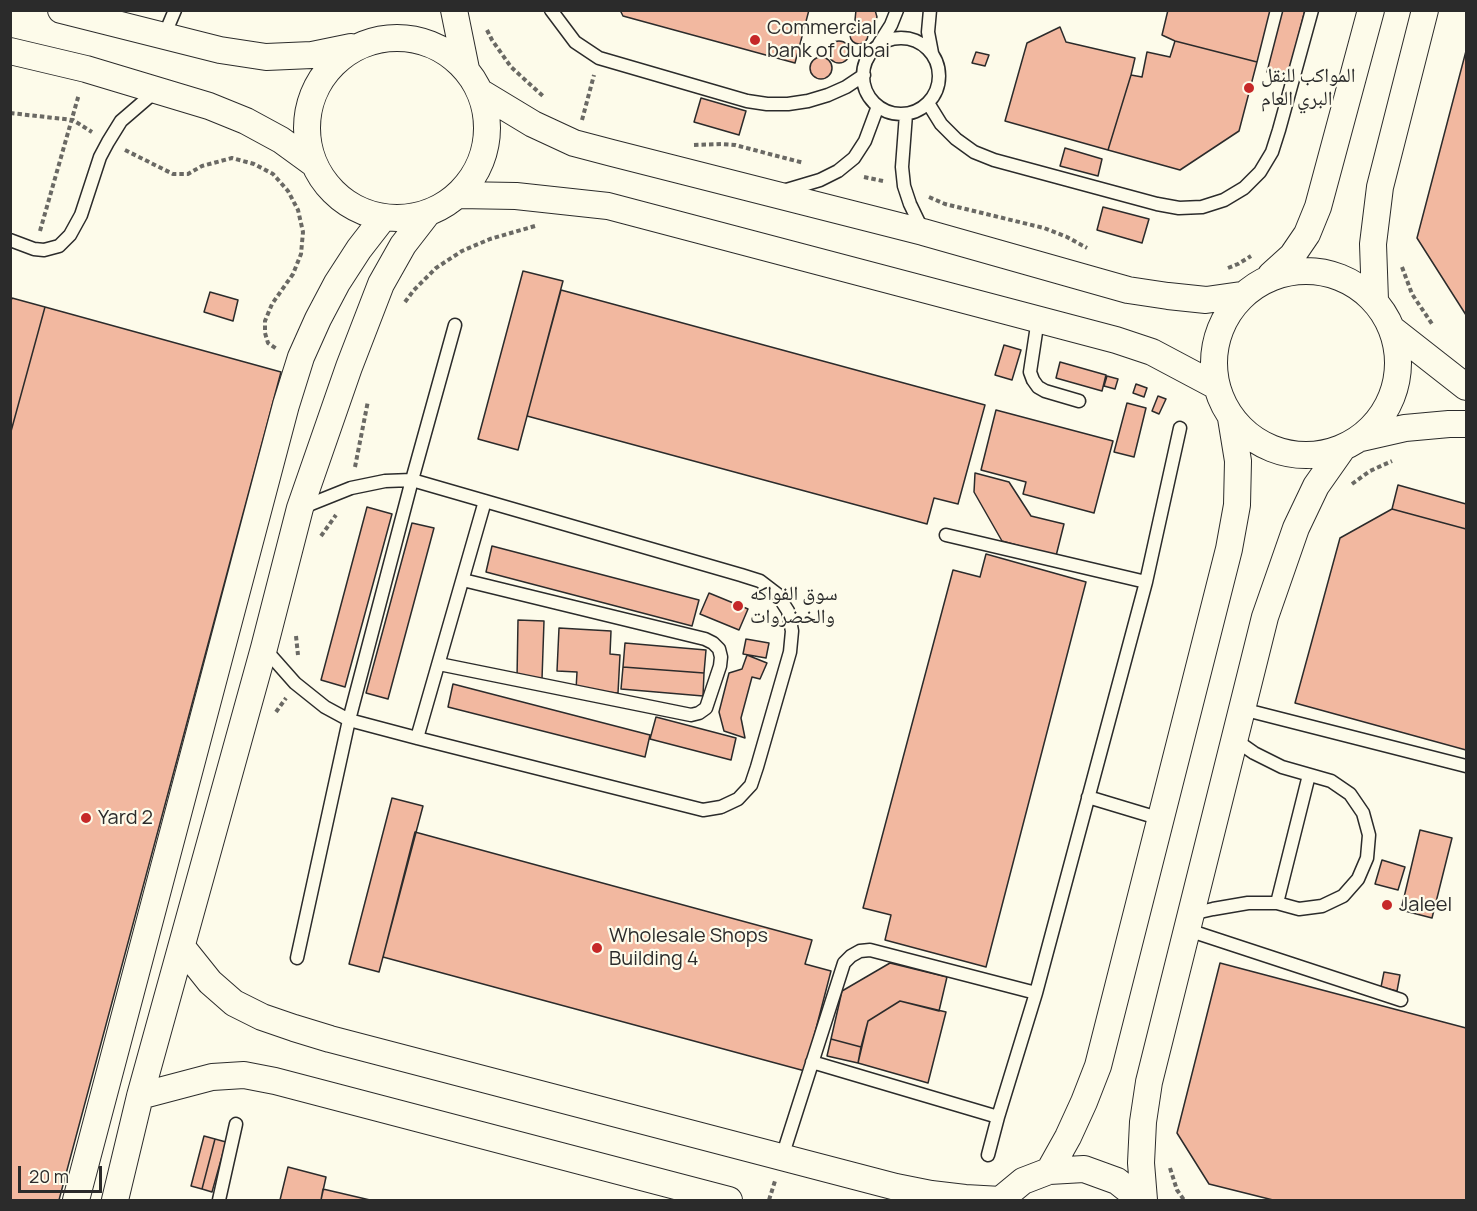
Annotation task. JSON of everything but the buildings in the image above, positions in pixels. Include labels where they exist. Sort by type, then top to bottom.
[{"type":"street","points":[[454,10],[466,69]]},
{"type":"street","points":[[1049,1171],[1068,1137],[1098,1066],[1229,549],[1237,505],[1238,461],[1231,418],[1216,386],[1213,353],[1222,322],[1241,295],[1271,276],[1292,256],[1307,234],[1318,207],[1371,10]]},
{"type":"street","points":[[1375,300],[1373,244],[1380,187],[1425,10]]},
{"type":"street","points":[[71,12],[220,50],[266,57],[312,55],[386,38],[416,39],[443,50],[466,69],[480,92],[487,119],[486,147],[476,173],[458,195],[427,214],[403,244],[381,284],[349,367],[300,508],[264,648],[140,1096],[115,1200]]},
{"type":"street","points":[[314,164],[307,131],[312,96],[330,67],[357,46]]},
{"type":"street","points":[[10,51],[86,69],[209,106],[246,121],[281,140],[314,164],[331,189],[354,208],[383,218],[427,214]]},
{"type":"street","points":[[480,92],[532,124],[574,143],[924,232],[1128,290],[1206,300],[1241,295]]},
{"type":"street","points":[[458,195],[516,196],[608,206],[1116,340],[1152,352],[1216,386]]},
{"type":"street","points":[[76,1200],[280,428],[301,357],[337,283],[383,218]]},
{"type":"street","points":[[1143,1200],[1141,1163],[1143,1122],[1149,1082],[1265,617],[1296,528],[1316,486],[1351,443],[1382,416],[1395,389],[1398,358],[1392,329],[1375,300],[1353,282],[1327,272],[1299,270],[1271,276]]},
{"type":"street","points":[[1392,329],[1467,387]]},
{"type":"street","points":[[1231,418],[1253,439],[1281,453],[1312,456],[1404,428],[1467,424]]},
{"type":"street","points":[[182,947],[210,982],[234,1003],[283,1025],[330,1039],[896,1187],[931,1194],[1000,1200],[1023,1181],[1049,1171],[1084,1169],[1117,1181],[1143,1200]]},
{"type":"street","points":[[140,1096],[212,1077],[244,1075],[306,1089],[729,1200]]},
{"type":"lane","points":[[164,36],[175,10]]},
{"type":"lane","points":[[551,10],[575,42],[599,58],[747,101],[788,104],[808,101],[837,91],[864,75]]},
{"type":"lane","points":[[897,10],[891,25],[870,54],[864,75],[865,87],[878,106],[891,113],[906,114],[928,103],[936,92],[939,79],[938,65],[932,53],[928,32],[930,10]]},
{"type":"lane","points":[[928,103],[941,124],[956,139],[974,152],[994,160],[1157,204],[1179,208],[1202,207],[1224,200],[1244,188],[1260,172],[1272,152],[1312,10]]},
{"type":"lane","points":[[878,46],[889,40],[900,38],[923,45],[932,53]]},
{"type":"lane","points":[[10,240],[34,249],[44,250],[59,246],[70,235],[81,215],[100,157],[108,142],[122,121],[158,89]]},
{"type":"lane","points":[[772,195],[820,180],[838,171],[854,158],[865,141],[878,106]]},
{"type":"lane","points":[[906,114],[902,167],[904,186],[924,232]]},
{"type":"lane","points":[[1038,319],[1030,372],[1033,380],[1045,391],[1079,401]]},
{"type":"lane","points":[[297,958],[349,720],[455,325]]},
{"type":"lane","points":[[988,1155],[1036,993],[1146,582],[1180,428]]},
{"type":"lane","points":[[264,648],[296,683],[325,707],[349,720],[703,810],[721,807],[738,799],[751,785],[790,652],[792,631],[788,611],[777,594],[760,581],[412,480],[385,481],[351,488],[300,508]]},
{"type":"lane","points":[[417,738],[485,501]]},
{"type":"lane","points":[[946,535],[1146,582]]},
{"type":"lane","points":[[439,664],[691,715],[706,708],[720,666],[722,657],[719,649],[705,639],[463,580]]},
{"type":"lane","points":[[1242,709],[1467,766]]},
{"type":"lane","points":[[1190,922],[1213,909],[1248,903],[1277,903],[1299,909],[1322,906],[1342,896],[1359,879],[1367,858],[1369,835],[1363,813],[1350,794],[1331,780],[1282,767],[1254,753],[1234,739]]},
{"type":"lane","points":[[1277,903],[1309,775]]},
{"type":"lane","points":[[1088,797],[1161,819]]},
{"type":"lane","points":[[1190,922],[1401,1000]]},
{"type":"lane","points":[[782,1156],[844,963],[850,956],[860,951],[870,950],[1036,993]]},
{"type":"lane","points":[[812,1062],[998,1117]]},
{"type":"lane","points":[[219,1200],[237,1124]]},
{"type":"path","points":[[34,249],[86,69]]},
{"type":"path","points":[[10,113],[73,120],[108,142],[173,174],[188,174],[202,166],[232,158],[254,164],[273,174],[288,190],[298,210],[303,232],[301,254],[293,274],[272,304],[265,321],[264,333],[268,343],[279,351],[301,357]]},
{"type":"path","points":[[402,307],[414,290],[436,268],[462,251],[490,239],[541,224]]},
{"type":"path","points":[[1400,261],[1412,294],[1438,331]]},
{"type":"path","points":[[320,537],[341,508],[351,488],[369,396]]},
{"type":"path","points":[[1349,487],[1370,471],[1393,460]]},
{"type":"path","points":[[272,716],[296,683],[299,663],[296,630]]},
{"type":"path","points":[[1168,1162],[1177,1190],[1184,1200]]},
{"type":"place","name":"Commercial bank of dubai","points":[[755,40]]},
{"type":"place","name":"المواكب للنقل البري العام","points":[[1249,88]]},
{"type":"place","name":"سوق الفواكه والخضروات","points":[[738,606]]},
{"type":"place","name":"Yard 2","points":[[86,818]]},
{"type":"place","name":"Jaleel","points":[[1387,905]]},
{"type":"place","name":"Wholesale Shops Building 4","points":[[597,948]]}]
